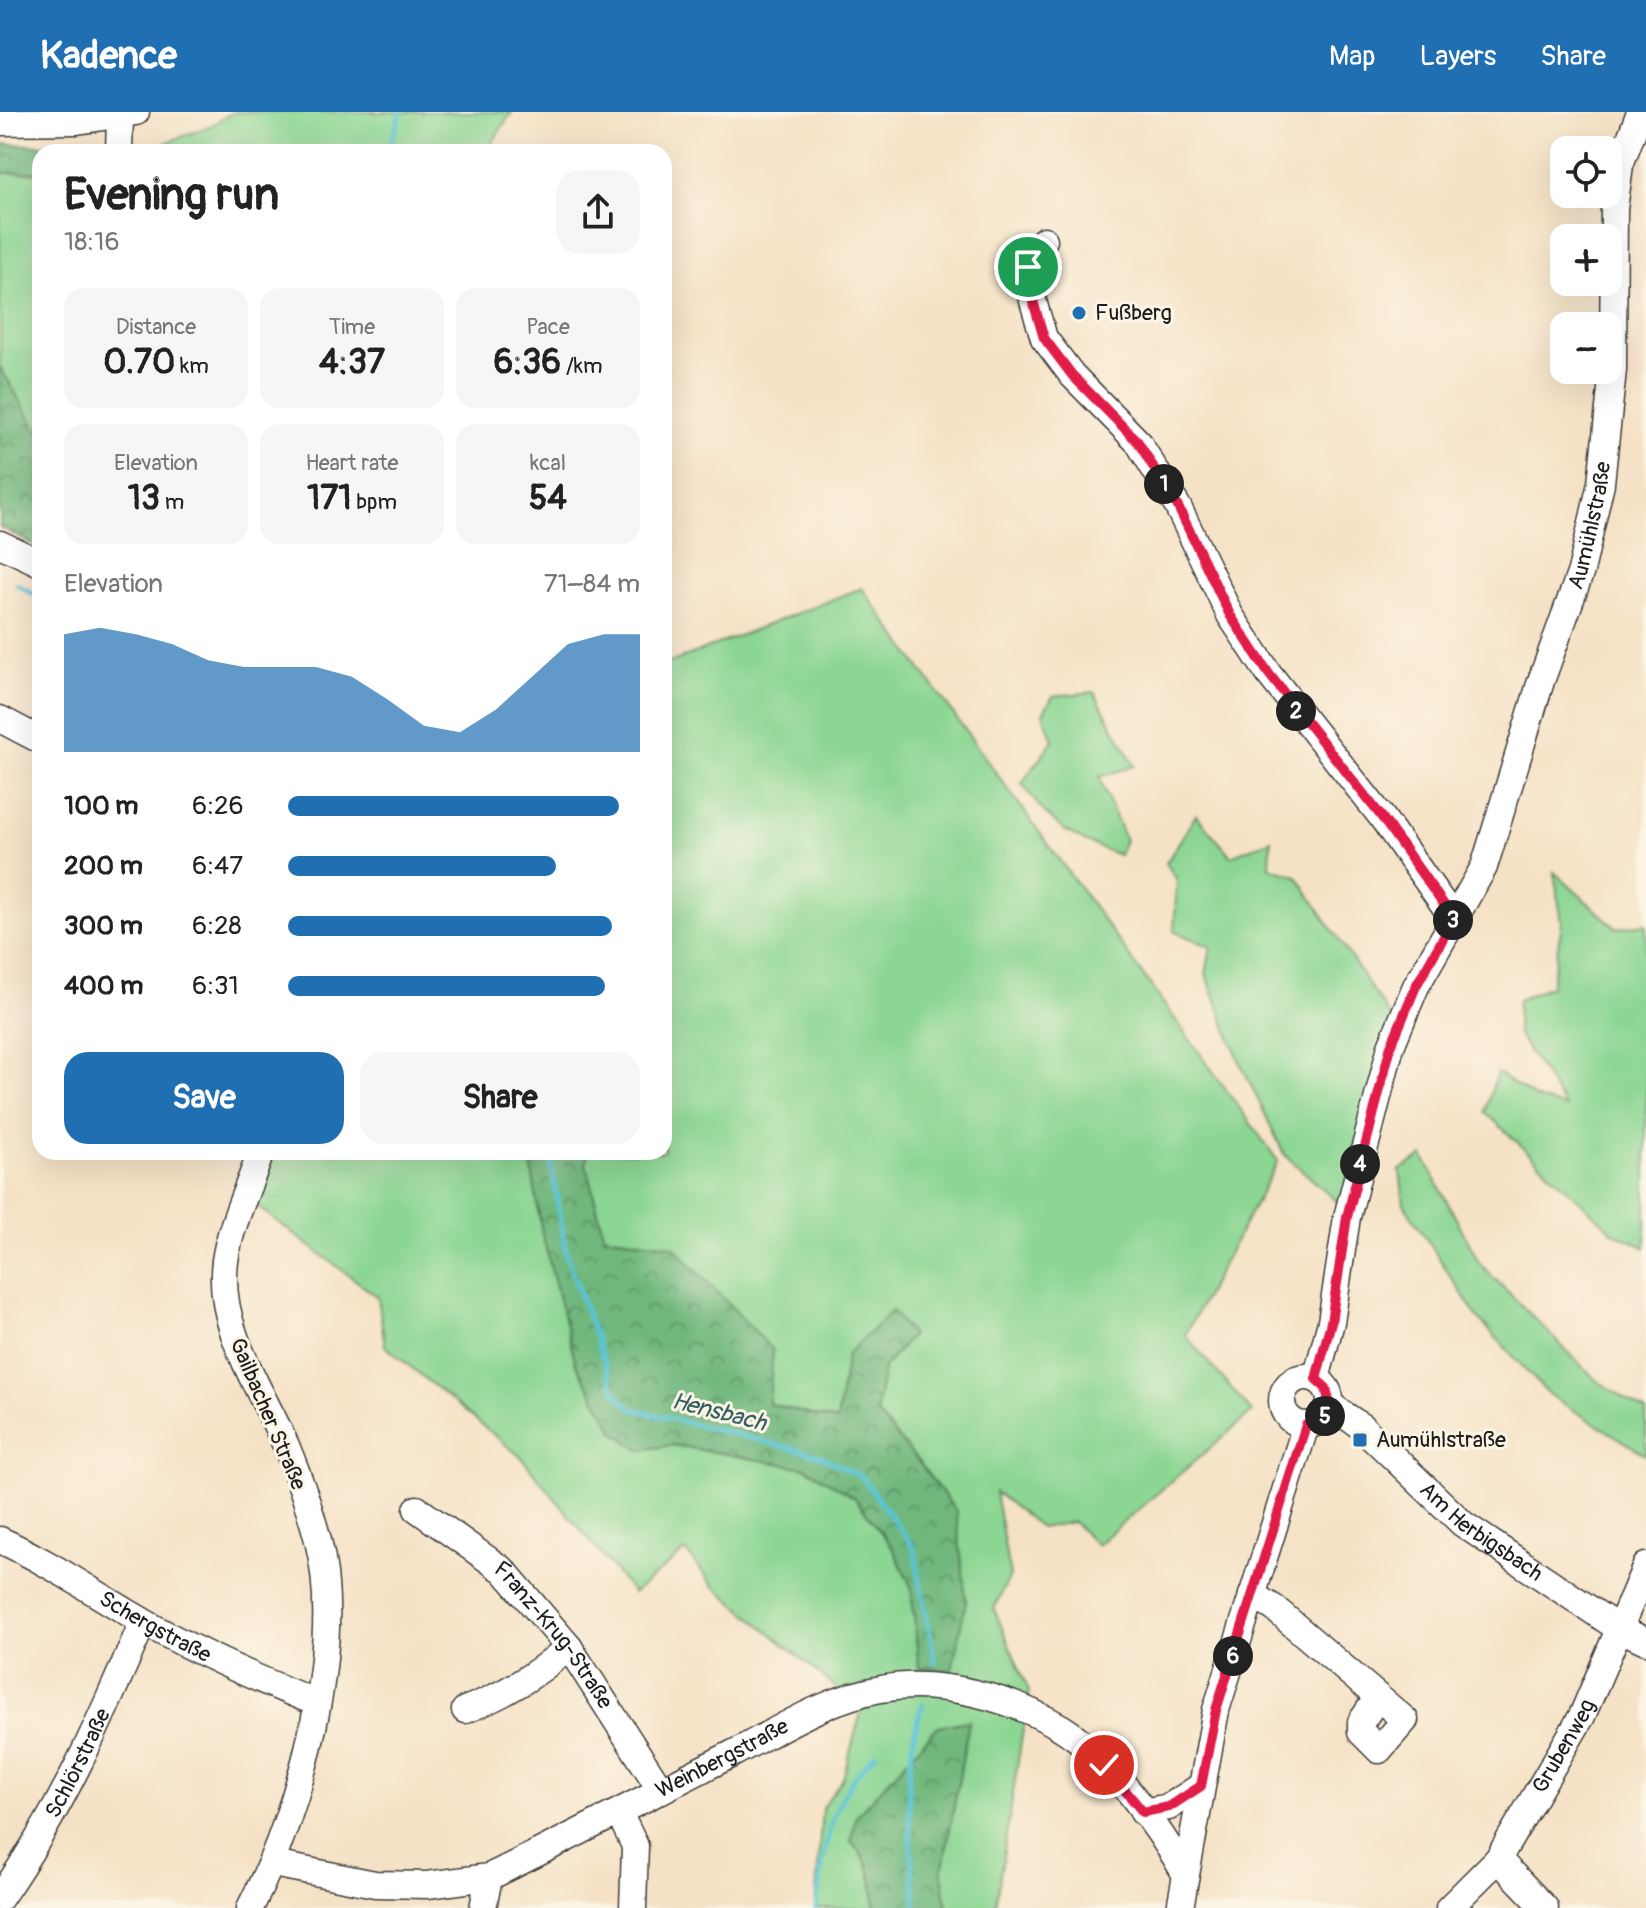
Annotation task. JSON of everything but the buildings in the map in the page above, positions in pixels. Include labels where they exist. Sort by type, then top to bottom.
[{"type":"street","name":"Aumühlstraße","points":[[1316,1379],[1331,1322],[1347,1217],[1391,1046],[1416,986],[1484,867],[1584,556],[1601,483],[1613,370],[1614,209],[1620,165],[1640,112]]},
{"type":"street","points":[[0,122],[128,114],[121,144]]},
{"type":"street","points":[[1044,240],[1028,267],[1033,301],[1044,338],[1072,375],[1138,442],[1178,507],[1230,615],[1269,674],[1381,816],[1454,919]]},
{"type":"street","points":[[0,544],[32,559]]},
{"type":"street","points":[[0,719],[32,736]]},
{"type":"street","name":"Gailbacher Straße","points":[[250,1908],[273,1864],[317,1703],[327,1628],[327,1588],[318,1539],[287,1450],[234,1336],[225,1295],[225,1262],[258,1160]]},
{"type":"street","points":[[1308,1377],[1316,1379],[1326,1388],[1330,1405],[1319,1421],[1306,1425],[1298,1423],[1285,1412],[1283,1395],[1292,1382],[1308,1377]]},
{"type":"street","name":"Am Herbigsbach","points":[[1330,1405],[1362,1427],[1463,1524],[1618,1628],[1646,1641]]},
{"type":"street","points":[[1180,1908],[1216,1710],[1306,1425]]},
{"type":"street","name":"Franz-Krug-Straße","points":[[417,1509],[504,1571],[569,1647],[661,1790]]},
{"type":"street","name":"Schergstraße","points":[[0,1540],[51,1563],[143,1622],[231,1668],[317,1703]]},
{"type":"street","name":"Grubenweg","points":[[1449,1908],[1498,1859],[1582,1716],[1646,1566]]},
{"type":"street","points":[[1252,1595],[1274,1608],[1378,1697]]},
{"type":"street","name":"Schlörstraße","points":[[0,1898],[33,1851],[81,1765],[143,1622]]},
{"type":"street","points":[[465,1710],[501,1697],[539,1673],[569,1647]]},
{"type":"street","name":"Weinbergstraße","points":[[273,1864],[375,1884],[427,1885],[489,1877],[832,1702],[900,1687],[951,1689],[1007,1703],[1063,1729],[1104,1765],[1143,1812],[1186,1875]]},
{"type":"street","points":[[1143,1812],[1169,1807],[1201,1786]]},
{"type":"street","points":[[619,1813],[635,1846],[633,1908]]},
{"type":"street","points":[[1498,1859],[1545,1908]]},
{"type":"street","points":[[483,1908],[489,1877]]},
{"type":"green space","points":[[233,112],[512,112],[491,144],[162,144],[210,126]]},
{"type":"green space","points":[[0,144],[32,145],[32,172],[0,173]]},
{"type":"green space","points":[[32,172],[32,421],[0,367],[0,173]]},
{"type":"green space","points":[[0,367],[32,421],[32,544],[0,527]]},
{"type":"green space","points":[[862,588],[1278,1161],[1185,1335],[1252,1412],[1097,1545],[1073,1522],[1041,1528],[995,1492],[1010,1576],[994,1609],[1029,1691],[995,1908],[947,1908],[942,1873],[969,1722],[851,1841],[870,1872],[874,1908],[815,1908],[822,1808],[843,1778],[862,1709],[715,1587],[685,1551],[633,1593],[521,1457],[385,1346],[378,1297],[251,1202],[267,1160],[531,1160],[576,1364],[615,1432],[640,1450],[673,1445],[806,1468],[855,1498],[893,1548],[911,1586],[919,1668],[956,1511],[876,1414],[884,1367],[912,1334],[837,1421],[768,1404],[673,1246],[604,1236],[586,1164],[587,1160],[672,1160],[672,662]]},
{"type":"green space","points":[[1094,692],[1135,766],[1099,777],[1125,840],[1119,855],[1063,829],[1043,811],[1022,783],[1053,740],[1043,713],[1053,696]]},
{"type":"green space","points":[[1196,815],[1231,856],[1271,840],[1270,867],[1297,876],[1392,1020],[1341,1205],[1284,1154],[1239,1060],[1206,974],[1211,947],[1174,931],[1177,880],[1166,863]]},
{"type":"green space","points":[[1554,872],[1616,928],[1646,924],[1646,1248],[1613,1232],[1485,1112],[1497,1073],[1537,1099],[1565,1107],[1517,1033],[1518,1000],[1551,986],[1562,923]]},
{"type":"green space","points":[[1423,1156],[1480,1264],[1596,1380],[1646,1412],[1646,1455],[1548,1394],[1477,1317],[1404,1204],[1400,1170]]},
{"type":"green space","points":[[530,1160],[587,1160],[604,1236],[673,1246],[773,1350],[769,1404],[837,1421],[847,1354],[892,1311],[912,1335],[884,1367],[876,1413],[956,1511],[966,1601],[952,1670],[919,1668],[911,1586],[893,1548],[855,1498],[806,1468],[673,1445],[640,1450],[615,1432],[576,1364],[542,1234]]},
{"type":"green space","points":[[969,1721],[942,1873],[947,1908],[874,1908],[870,1872],[851,1841],[856,1816],[938,1726]]},
{"type":"waterway","name":"Hensbach","points":[[391,144],[401,112]]},
{"type":"waterway","points":[[17,584],[32,593]]},
{"type":"waterway","name":"Hensbach","points":[[550,1160],[567,1258],[615,1392],[632,1409],[819,1455],[862,1477],[914,1548],[935,1662]]},
{"type":"waterway","name":"Hensbach","points":[[915,1908],[909,1779],[911,1753],[923,1704]]},
{"type":"waterway","points":[[816,1908],[826,1844],[838,1806],[860,1770],[876,1754]]},
{"type":"place","name":"Fußberg","points":[[1079,313]]},
{"type":"place","name":"Aumühlstraße","points":[[1360,1440]]},
{"type":"route","points":[[1028,267],[1033,301],[1044,338],[1072,375],[1103,403],[1138,442],[1178,507],[1230,615],[1269,674],[1415,860],[1454,919],[1416,986],[1391,1046],[1347,1217],[1331,1322],[1316,1379],[1326,1388],[1330,1405],[1319,1421],[1306,1425],[1216,1710],[1201,1786],[1186,1799],[1169,1807],[1143,1812],[1104,1765]]}]
